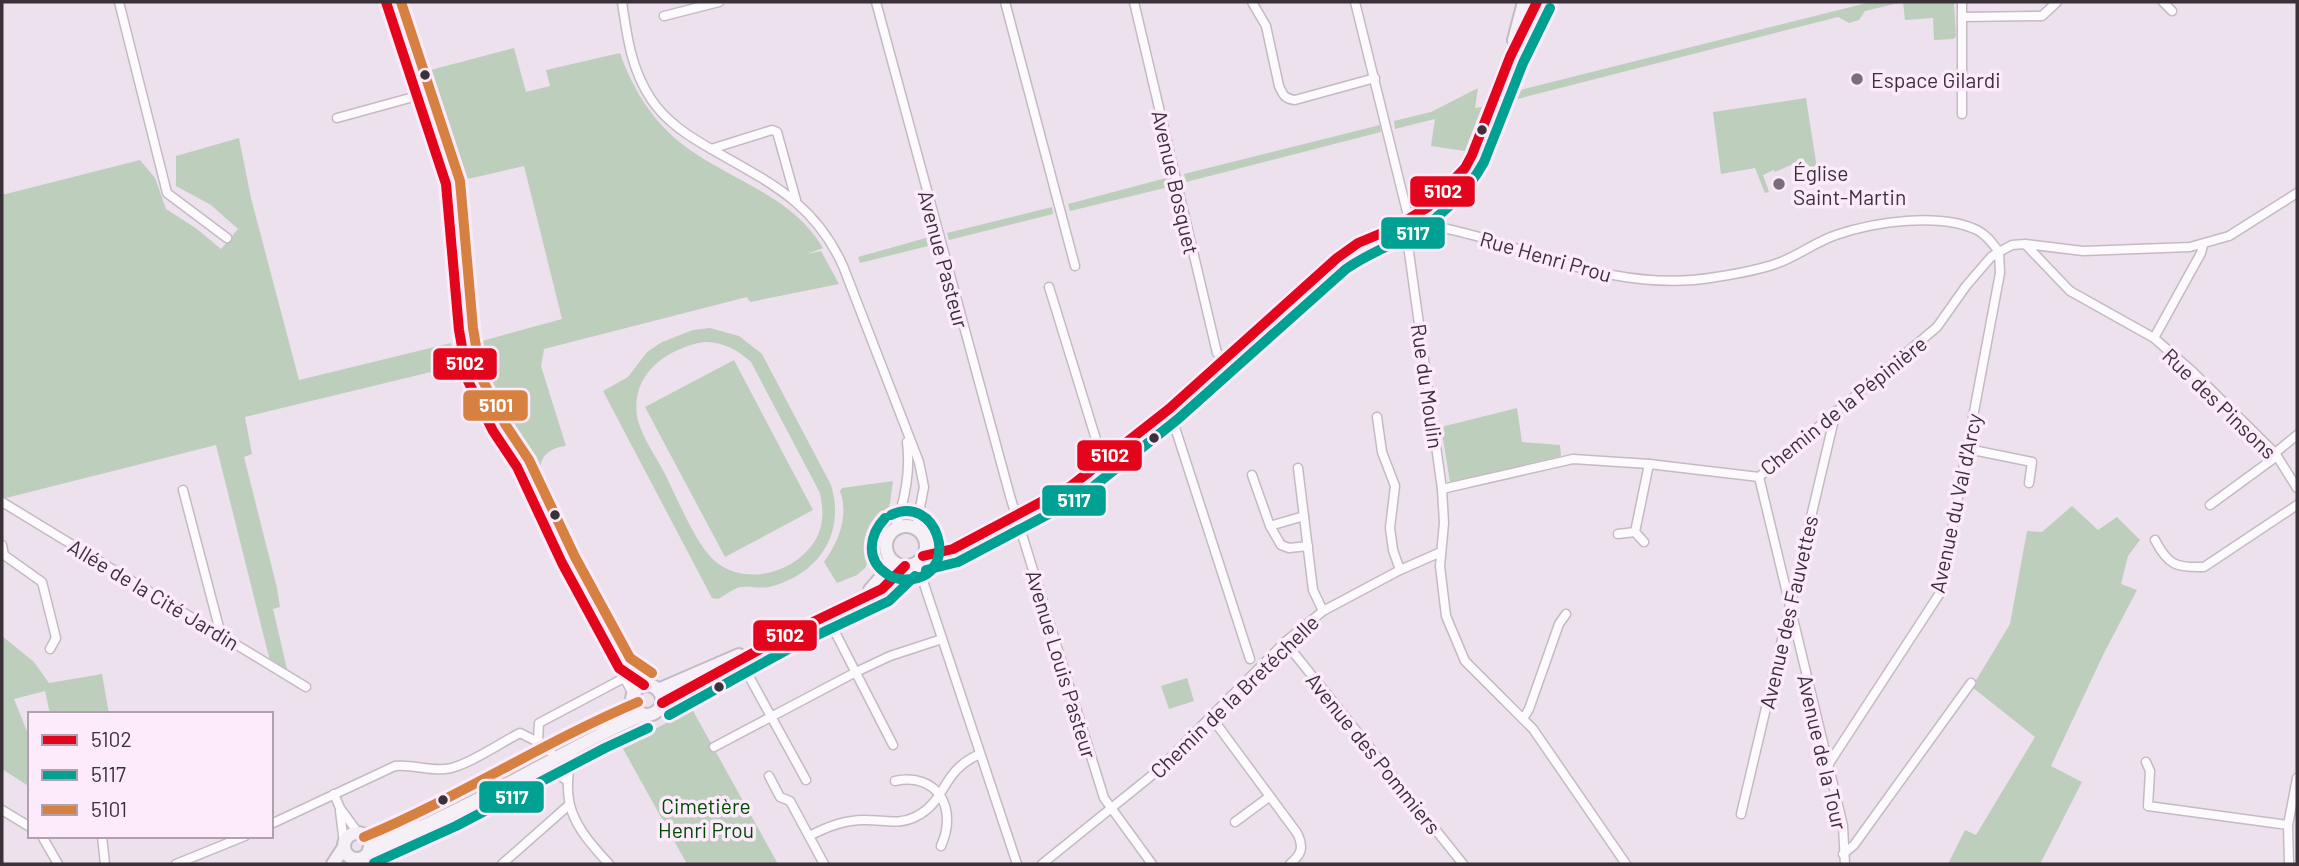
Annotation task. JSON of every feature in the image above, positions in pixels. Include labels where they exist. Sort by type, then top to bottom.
[{"type":"street","points":[[119,2],[167,193],[227,238]]},
{"type":"street","points":[[386,2],[446,184],[458,330],[468,381],[493,431],[517,467],[562,563],[624,678],[636,711],[643,715]]},
{"type":"street","points":[[622,2],[629,52],[651,100],[673,124],[796,200],[828,237],[839,258],[923,478],[921,533],[915,562],[1017,864]]},
{"type":"street","points":[[664,16],[719,2]]},
{"type":"street","name":"Avenue Pasteur","points":[[876,2],[941,249],[1017,516]]},
{"type":"street","points":[[1005,2],[1075,266]]},
{"type":"street","name":"Avenue Bosquet","points":[[1134,2],[1217,353],[1224,359]]},
{"type":"street","points":[[1252,2],[1266,26],[1279,86],[1288,99],[1295,100],[1375,78]]},
{"type":"street","name":"Rue du Moulin","points":[[1356,2],[1409,220],[1407,238],[1442,489],[1444,523],[1440,566],[1446,616],[1465,661],[1523,719],[1545,746],[1626,864]]},
{"type":"street","points":[[1510,57],[1524,2]]},
{"type":"street","points":[[369,850],[403,836],[612,728],[657,712],[662,703],[807,625],[882,589],[915,562],[953,549],[1063,491],[1103,462],[1169,409],[1337,258],[1358,243],[1409,220],[1437,199],[1465,168],[1510,57],[1537,2]]},
{"type":"street","points":[[1962,2],[1962,114]]},
{"type":"street","points":[[1962,17],[2042,16],[2057,2]]},
{"type":"street","points":[[2163,2],[2172,11]]},
{"type":"street","points":[[337,118],[417,96]]},
{"type":"street","points":[[711,149],[772,130],[777,132],[796,200]]},
{"type":"street","points":[[1999,253],[2012,245],[2025,244],[2083,251],[2203,245],[2229,236],[2297,193]]},
{"type":"street","name":"Rue Henri Prou","points":[[1409,220],[1474,236],[1581,270],[1631,278],[1713,278],[1780,262],[1812,244],[1839,234],[1910,219],[1977,230],[1992,241],[1999,253]]},
{"type":"street","points":[[2025,244],[2070,291],[2154,338]]},
{"type":"street","name":"Rue des Pinsons","points":[[2203,245],[2201,254],[2154,338],[2193,372],[2276,455],[2297,488]]},
{"type":"street","name":"Chemin de la Pépinière","points":[[1442,489],[1573,459],[1649,464],[1759,477],[1937,327],[1966,286],[1992,257],[1999,253]]},
{"type":"street","name":"Avenue du Val d'Arcy","points":[[1828,765],[1940,593],[2000,273],[1999,253]]},
{"type":"street","points":[[1049,287],[1103,462]]},
{"type":"street","points":[[1169,409],[1250,659]]},
{"type":"street","name":"Avenue des Fauvettes","points":[[1741,814],[1836,410]]},
{"type":"street","points":[[1377,417],[1382,452],[1395,486],[1390,528],[1393,550],[1400,570]]},
{"type":"street","points":[[904,427],[909,471],[895,528],[886,539],[886,553],[890,559],[915,562]]},
{"type":"street","points":[[2210,505],[2276,455],[2297,435]]},
{"type":"street","points":[[1968,449],[2032,462],[2028,483]]},
{"type":"street","points":[[1635,532],[1649,464]]},
{"type":"street","points":[[1298,468],[1313,590],[1323,611]]},
{"type":"street","points":[[1252,475],[1270,526],[1281,545],[1289,548],[1308,546]]},
{"type":"street","name":"Avenue de la Tour","points":[[1759,477],[1843,826],[1845,864]]},
{"type":"street","points":[[183,490],[221,635]]},
{"type":"street","name":"Allée de la Cité Jardin","points":[[2,502],[306,687]]},
{"type":"street","points":[[2155,540],[2164,557],[2174,564],[2204,568],[2297,505]]},
{"type":"street","name":"Avenue Louis Pasteur","points":[[1017,516],[1104,798],[1152,864]]},
{"type":"street","points":[[1270,526],[1304,516]]},
{"type":"street","points":[[895,528],[906,525],[953,549]]},
{"type":"street","points":[[1618,534],[1635,532]]},
{"type":"street","points":[[1635,532],[1644,542]]},
{"type":"street","points":[[2,545],[4,555],[42,582],[56,638],[50,649]]},
{"type":"street","name":"Chemin de la Bretéchelle","points":[[1042,864],[1156,772],[1285,642],[1323,611],[1400,570],[1441,552]]},
{"type":"street","points":[[865,596],[884,574],[890,559]]},
{"type":"street","points":[[1523,719],[1559,624],[1566,614]]},
{"type":"street","points":[[658,690],[807,625]]},
{"type":"street","points":[[836,634],[893,745]]},
{"type":"street","points":[[714,747],[856,672],[890,656],[942,639]]},
{"type":"street","name":"Avenue des Pommiers","points":[[1285,642],[1463,864]]},
{"type":"street","points":[[619,668],[643,685],[654,686],[662,703]]},
{"type":"street","points":[[538,742],[539,723],[624,678]]},
{"type":"street","points":[[751,680],[806,780]]},
{"type":"street","points":[[1843,854],[1854,845],[1971,682]]},
{"type":"street","points":[[332,864],[351,835],[391,832],[428,817],[613,719],[632,699],[637,688],[643,685]]},
{"type":"street","points":[[1212,718],[1302,844],[1301,853],[1290,864]]},
{"type":"street","points":[[273,823],[381,770],[410,765],[445,769],[457,767],[520,733],[551,752]]},
{"type":"street","points":[[573,749],[567,781],[569,805],[579,830],[609,864]]},
{"type":"street","points":[[809,836],[836,824],[852,821],[899,822],[912,819],[927,811],[956,768],[980,754]]},
{"type":"street","points":[[2146,762],[2150,771],[2148,806],[2288,825]]},
{"type":"street","points":[[540,767],[556,772],[567,781]]},
{"type":"street","points":[[769,776],[779,797],[790,801],[824,864]]},
{"type":"street","points":[[2289,864],[2288,825],[2297,778]]},
{"type":"street","points":[[895,781],[917,780],[940,795],[948,812],[947,832],[941,846]]},
{"type":"street","points":[[334,794],[340,808],[369,842],[369,850],[365,856],[351,862],[344,845],[340,808]]},
{"type":"street","points":[[1235,822],[1269,797]]},
{"type":"street","points":[[502,864],[569,805]]},
{"type":"street","points":[[2,810],[28,826]]},
{"type":"street","points":[[43,838],[58,864]]},
{"type":"street","points":[[102,838],[105,864]]},
{"type":"street","points":[[176,864],[240,838]]},
{"type":"green space","points":[[1871,2],[1903,2],[1865,11],[1859,20],[1849,23],[1838,17],[1505,102],[1508,93]]},
{"type":"green space","points":[[1903,2],[1954,2],[1954,39],[1934,40],[1933,18],[1905,20]]},
{"type":"green space","points":[[514,48],[526,92],[550,86],[546,70],[620,53],[640,96],[668,132],[693,152],[764,193],[797,217],[823,248],[807,254],[821,251],[839,284],[750,302],[747,297],[544,349],[541,366],[566,446],[555,448],[547,454],[542,462],[541,472],[531,475],[484,387],[471,344],[562,319],[524,166],[446,184],[412,75]]},
{"type":"green space","points":[[1478,88],[1475,108],[1482,107],[1465,151],[1431,146],[1435,119],[1395,129],[1394,121],[1431,112]]},
{"type":"green space","points":[[1806,98],[1818,175],[1813,176],[1809,165],[1802,166],[1800,161],[1763,175],[1769,192],[1765,193],[1755,168],[1721,174],[1713,112]]},
{"type":"green space","points":[[1380,125],[1381,132],[1186,182],[1184,174]]},
{"type":"green space","points":[[239,138],[251,198],[299,380],[451,343],[456,366],[245,417],[252,454],[244,457],[277,588],[280,607],[273,609],[290,682],[273,673],[216,445],[2,499],[2,195],[140,160],[155,178],[166,209],[221,249],[238,229],[211,205],[176,186],[176,156]]},
{"type":"green space","points":[[1170,177],[1173,186],[1070,211],[1068,204]]},
{"type":"green space","points":[[1052,207],[1053,214],[949,240],[947,233]]},
{"type":"green space","points":[[933,236],[936,244],[860,263],[858,257]]},
{"type":"green space","points":[[710,328],[739,336],[762,354],[831,485],[835,503],[831,536],[824,550],[801,573],[769,587],[737,588],[718,599],[712,598],[603,391],[628,377],[647,352],[662,342],[693,330]],"holes":[[[704,342],[729,347],[751,362],[820,493],[822,514],[818,535],[810,548],[799,558],[773,572],[743,574],[729,570],[709,555],[688,521],[638,421],[638,391],[652,368],[675,351]]]},
{"type":"green space","points":[[734,360],[813,510],[725,557],[645,407]]},
{"type":"green space","points":[[1517,408],[1522,442],[1560,445],[1561,456],[1450,482],[1441,427]]},
{"type":"green space","points":[[893,481],[885,519],[875,532],[871,556],[865,568],[857,575],[837,583],[824,562],[841,528],[843,500],[840,491],[842,488]]},
{"type":"green space","points":[[2072,506],[2098,530],[2117,517],[2140,540],[2128,556],[2121,584],[2137,590],[2051,766],[2082,782],[2040,864],[1948,864],[1965,830],[1976,835],[2035,737],[1972,687],[2010,624],[2027,531],[2042,532]]},
{"type":"green space","points":[[2,636],[34,662],[49,683],[102,674],[109,712],[50,712],[45,691],[14,699],[28,734],[28,786],[2,769]]},
{"type":"green space","points":[[1187,678],[1194,701],[1169,709],[1161,686]]},
{"type":"green space","name":"Cimetière Henri Prou","points":[[692,709],[778,864],[687,864],[622,747]]},
{"type":"transit line","name":"5102","points":[[386,2],[446,184],[459,330],[468,381],[493,431],[517,467],[562,563],[619,668],[644,685]]},
{"type":"transit line","name":"5101","points":[[401,2],[460,181],[473,328],[481,377],[505,424],[529,460],[575,557],[630,658],[652,673]]},
{"type":"transit line","name":"5102","points":[[923,556],[953,549],[1071,486],[1169,409],[1337,258],[1358,243],[1394,228],[1428,207],[1465,168],[1472,155],[1510,57],[1537,2]]},
{"type":"transit line","name":"5117","points":[[926,570],[958,562],[1079,498],[1178,419],[1346,269],[1436,218],[1468,186],[1484,162],[1523,63],[1550,8]]},
{"type":"transit line","name":"5117","points":[[885,518],[873,539],[872,555],[875,562],[890,576],[900,579],[913,579],[928,573],[936,563],[939,549],[931,523],[921,515],[907,511],[891,515]]},
{"type":"transit line","name":"5102","points":[[662,703],[786,635],[882,589],[905,566]]},
{"type":"transit line","name":"5117","points":[[669,715],[792,647],[889,601],[915,576]]},
{"type":"transit line","name":"5101","points":[[364,837],[638,702]]},
{"type":"transit line","name":"5117","points":[[374,863],[456,826],[648,728]]},
{"type":"place","name":"Espace Gilardi","points":[[1857,79]]},
{"type":"place","name":"Église Saint-Martin","points":[[1779,184]]}]
